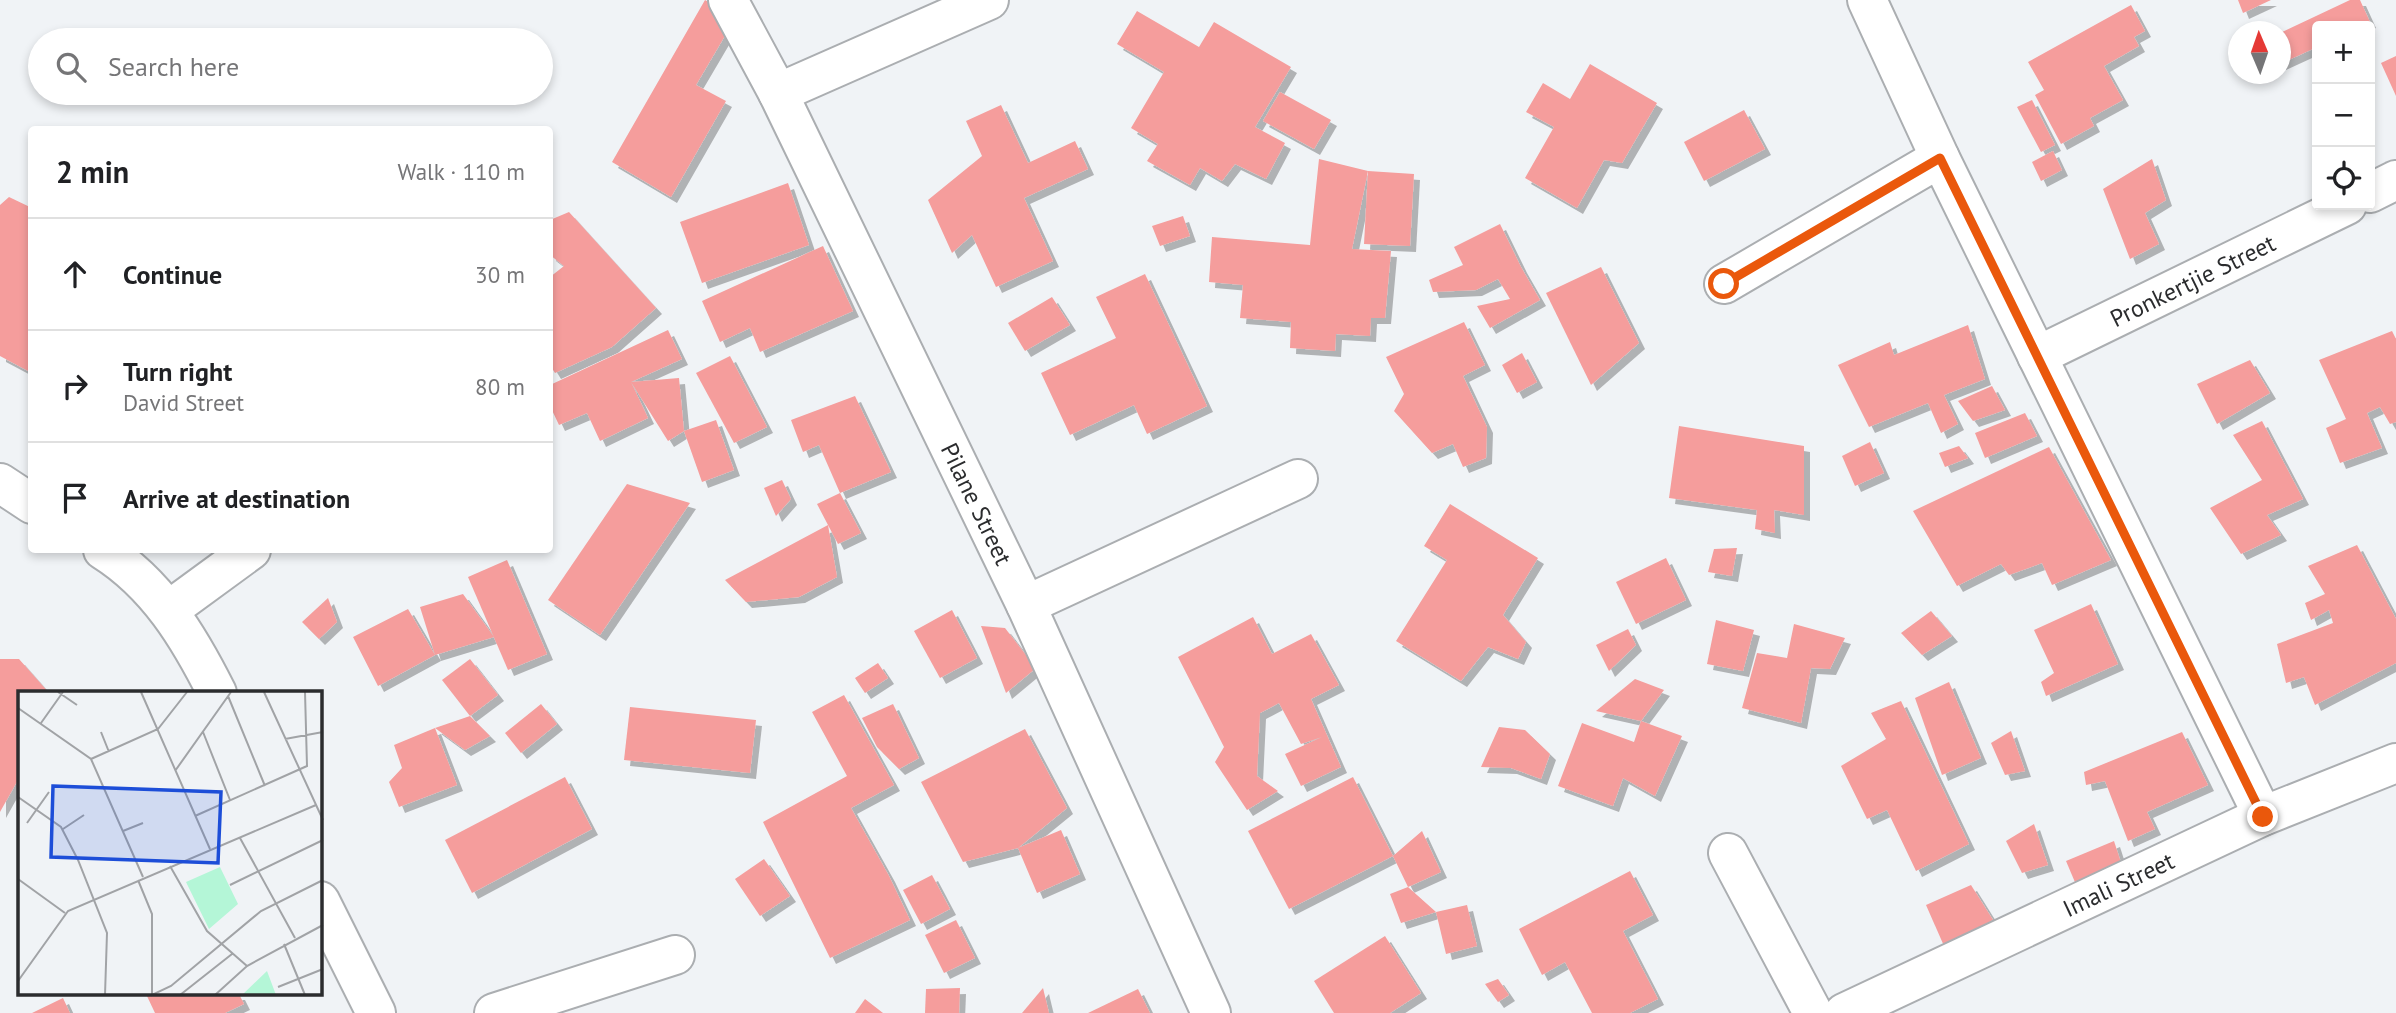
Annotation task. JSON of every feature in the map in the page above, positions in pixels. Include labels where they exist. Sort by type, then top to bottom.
[{"type":"street","name":"Pilane Street","points":[[728,0],[778,93],[1026,605],[1210,1013]]},
{"type":"street","points":[[778,93],[989,0]]},
{"type":"street","points":[[1867,0],[1940,158],[2263,817]]},
{"type":"street","points":[[1724,284],[1940,158]]},
{"type":"street","points":[[2375,190],[2396,180]]},
{"type":"street","name":"Pronkertjie Street","points":[[2037,356],[2337,210]]},
{"type":"street","points":[[1026,605],[1298,479]]},
{"type":"street","points":[[0,483],[28,500]]},
{"type":"street","points":[[108,553],[118,559],[169,610],[189,638],[216,691]]},
{"type":"street","points":[[169,610],[247,553]]},
{"type":"street","name":"Imali Street","points":[[1844,1013],[2263,817],[2396,764]]},
{"type":"street","points":[[1728,853],[1812,1013]]},
{"type":"street","points":[[322,905],[376,1013]]},
{"type":"street","points":[[494,1013],[675,955]]},
{"type":"building","points":[[705,0],[736,17],[696,85],[726,101],[671,197],[612,162]]},
{"type":"building","points":[[2238,0],[2271,0],[2243,13]]},
{"type":"building","points":[[2350,0],[2360,0],[2370,21],[2312,21],[2312,49],[2291,59],[2291,28]]},
{"type":"building","points":[[2131,5],[2145,31],[2134,37],[2139,46],[2104,66],[2123,100],[2090,118],[2094,126],[2061,144],[2035,95],[2044,90],[2028,62]]},
{"type":"building","points":[[1137,11],[1199,47],[1214,22],[1291,67],[1255,127],[1285,143],[1266,179],[1235,164],[1222,181],[1200,168],[1190,185],[1147,161],[1158,144],[1131,128],[1164,72],[1117,44]]},
{"type":"building","points":[[2396,56],[2396,96],[2381,63]]},
{"type":"building","points":[[1590,64],[1657,103],[1622,163],[1604,160],[1577,208],[1525,178],[1554,127],[1526,112],[1543,83],[1570,99]]},
{"type":"building","points":[[1280,92],[1331,120],[1314,149],[1263,121]]},
{"type":"building","points":[[2032,100],[2055,145],[2041,152],[2017,107]]},
{"type":"building","points":[[1001,105],[1028,163],[1075,141],[1088,169],[1024,198],[1053,261],[996,287],[972,235],[952,253],[928,200],[982,156],[966,121]]},
{"type":"building","points":[[1744,110],[1765,149],[1704,181],[1684,142]]},
{"type":"building","points":[[2053,151],[2062,170],[2041,181],[2032,162]]},
{"type":"building","points":[[1319,159],[1368,171],[1352,249],[1391,251],[1385,318],[1371,318],[1370,336],[1336,334],[1335,351],[1290,348],[1291,322],[1240,318],[1243,285],[1209,282],[1212,237],[1310,245]]},
{"type":"building","points":[[2152,159],[2166,200],[2145,213],[2159,244],[2130,259],[2103,189]]},
{"type":"building","points":[[1368,171],[1414,174],[1410,246],[1364,244]]},
{"type":"building","points":[[788,183],[809,245],[702,283],[680,222]]},
{"type":"building","points":[[9,197],[28,206],[28,371],[0,356],[0,205]]},
{"type":"building","points":[[569,212],[656,308],[612,347],[555,373],[553,275],[564,266],[553,257],[553,219]]},
{"type":"building","points":[[1183,216],[1190,236],[1160,246],[1152,226]]},
{"type":"building","points":[[1500,224],[1540,300],[1490,328],[1477,306],[1510,299],[1498,279],[1476,290],[1433,292],[1429,280],[1463,265],[1454,247]]},
{"type":"building","points":[[823,246],[853,311],[760,352],[750,328],[720,342],[702,301]]},
{"type":"building","points":[[1601,267],[1639,343],[1591,385],[1546,293]]},
{"type":"building","points":[[1145,274],[1207,406],[1147,434],[1134,405],[1070,435],[1041,373],[1116,338],[1096,297]]},
{"type":"building","points":[[1052,297],[1070,325],[1025,351],[1008,323]]},
{"type":"building","points":[[1464,322],[1485,365],[1463,376],[1487,427],[1486,458],[1463,467],[1453,444],[1432,453],[1394,411],[1404,394],[1386,357]]},
{"type":"building","points":[[1968,325],[1985,379],[1944,395],[1958,424],[1941,433],[1928,403],[1869,427],[1838,365],[1890,342],[1894,355]]},
{"type":"building","points":[[668,330],[682,359],[631,382],[648,418],[600,441],[587,413],[559,425],[553,412],[553,384]]},
{"type":"building","points":[[2392,331],[2396,339],[2396,422],[2390,424],[2380,407],[2367,413],[2382,448],[2340,463],[2326,428],[2346,419],[2319,360]]},
{"type":"building","points":[[1522,353],[1537,382],[1517,393],[1502,365]]},
{"type":"building","points":[[730,356],[767,427],[734,443],[696,373]]},
{"type":"building","points":[[2250,360],[2270,393],[2217,424],[2197,384]]},
{"type":"building","points":[[679,378],[684,431],[668,441],[631,382]]},
{"type":"building","points":[[1992,386],[2005,410],[1973,421],[1958,401]]},
{"type":"building","points":[[855,396],[891,472],[840,493],[819,445],[803,452],[791,420]]},
{"type":"building","points":[[2025,413],[2037,436],[1985,458],[1975,433]]},
{"type":"building","points":[[716,420],[734,470],[702,482],[684,431]]},
{"type":"building","points":[[2262,421],[2303,499],[2267,515],[2281,535],[2241,554],[2210,508],[2262,480],[2233,435]]},
{"type":"building","points":[[1679,426],[1804,446],[1804,515],[1774,510],[1775,533],[1755,529],[1757,510],[1669,498]]},
{"type":"building","points":[[1870,442],[1884,473],[1855,486],[1842,456]]},
{"type":"building","points":[[1959,446],[1968,458],[1945,467],[1939,453]]},
{"type":"building","points":[[2049,447],[2111,560],[2052,585],[2042,563],[2009,575],[2001,564],[1957,586],[1913,511]]},
{"type":"building","points":[[782,480],[791,499],[776,516],[764,488]]},
{"type":"building","points":[[627,484],[690,503],[600,635],[548,600]]},
{"type":"building","points":[[840,493],[861,533],[838,544],[817,504]]},
{"type":"building","points":[[1450,504],[1538,558],[1503,615],[1526,642],[1518,659],[1488,647],[1461,681],[1396,641],[1447,560],[1424,546]]},
{"type":"building","points":[[828,525],[837,577],[799,597],[746,602],[725,580]]},
{"type":"building","points":[[2357,545],[2396,619],[2396,663],[2315,705],[2304,677],[2286,683],[2277,644],[2333,623],[2329,610],[2311,620],[2305,603],[2325,594],[2308,566]]},
{"type":"building","points":[[1737,548],[1732,576],[1708,572],[1714,549]]},
{"type":"building","points":[[1666,558],[1686,600],[1636,624],[1616,582]]},
{"type":"building","points":[[507,560],[547,654],[508,670],[468,577]]},
{"type":"building","points":[[463,594],[494,637],[435,655],[420,607]]},
{"type":"building","points":[[328,598],[337,622],[319,639],[302,622]]},
{"type":"building","points":[[2091,604],[2118,664],[2046,696],[2041,682],[2054,673],[2034,630]]},
{"type":"building","points":[[408,609],[435,655],[378,686],[353,637]]},
{"type":"building","points":[[952,610],[977,658],[940,678],[914,631]]},
{"type":"building","points":[[1931,611],[1952,636],[1922,655],[1901,633]]},
{"type":"building","points":[[1253,617],[1272,654],[1311,634],[1339,685],[1311,699],[1341,767],[1301,786],[1285,754],[1322,737],[1301,744],[1279,703],[1260,713],[1257,776],[1278,791],[1247,810],[1215,762],[1224,747],[1178,657]]},
{"type":"building","points":[[1716,620],[1754,630],[1743,671],[1707,664]]},
{"type":"building","points":[[1794,624],[1845,638],[1830,669],[1811,668],[1801,723],[1742,708],[1757,653],[1787,658]]},
{"type":"building","points":[[981,626],[1005,628],[1036,668],[1006,693]]},
{"type":"building","points":[[1628,629],[1636,645],[1609,671],[1596,645]]},
{"type":"building","points":[[0,659],[19,659],[47,691],[18,691],[18,780],[0,812]]},
{"type":"building","points":[[470,659],[498,695],[470,716],[442,680]]},
{"type":"building","points":[[878,663],[888,678],[865,693],[855,678]]},
{"type":"building","points":[[1635,679],[1664,690],[1641,721],[1596,711]]},
{"type":"building","points":[[1949,682],[1981,758],[1942,775],[1915,698]]},
{"type":"building","points":[[844,695],[894,785],[851,808],[910,920],[830,958],[763,822],[847,776],[812,712]]},
{"type":"building","points":[[1901,701],[1969,844],[1916,871],[1887,810],[1867,819],[1841,766],[1886,739],[1871,713]]},
{"type":"building","points":[[541,704],[557,724],[521,753],[505,733]]},
{"type":"building","points":[[893,704],[919,758],[899,769],[877,747],[862,718]]},
{"type":"building","points":[[630,707],[756,720],[750,773],[624,760]]},
{"type":"building","points":[[470,716],[490,736],[465,750],[435,728]]},
{"type":"building","points":[[1641,721],[1682,736],[1655,796],[1623,778],[1613,806],[1558,786],[1582,723],[1634,742]]},
{"type":"building","points":[[1499,727],[1525,730],[1550,754],[1541,779],[1511,768],[1481,767]]},
{"type":"building","points":[[435,728],[457,785],[399,807],[389,782],[402,768],[394,745]]},
{"type":"building","points":[[1025,729],[1067,808],[1018,848],[963,862],[921,782]]},
{"type":"building","points":[[2011,731],[2025,771],[2005,775],[1991,743]]},
{"type":"building","points":[[2182,732],[2208,785],[2147,812],[2155,829],[2128,841],[2105,781],[2086,785],[2084,772]]},
{"type":"building","points":[[565,777],[592,829],[472,893],[445,840]]},
{"type":"building","points":[[1353,777],[1393,856],[1289,909],[1248,831]]},
{"type":"building","points":[[2034,824],[2048,865],[2022,873],[2006,841]]},
{"type":"building","points":[[1061,830],[1080,874],[1037,893],[1018,848]]},
{"type":"building","points":[[1422,831],[1441,872],[1408,887],[1393,856]]},
{"type":"building","points":[[2114,841],[2123,869],[2077,887],[2066,861]]},
{"type":"building","points":[[764,859],[790,896],[760,916],[735,879]]},
{"type":"building","points":[[1630,871],[1653,915],[1623,931],[1658,999],[1630,1013],[1592,1013],[1565,962],[1542,975],[1519,929]]},
{"type":"building","points":[[932,875],[950,909],[921,924],[903,890]]},
{"type":"building","points":[[1971,885],[1993,920],[1944,946],[1926,905]]},
{"type":"building","points":[[1408,887],[1436,912],[1401,923],[1390,894]]},
{"type":"building","points":[[1467,905],[1477,946],[1446,954],[1436,912]]},
{"type":"building","points":[[956,920],[975,958],[944,973],[925,935]]},
{"type":"building","points":[[1385,936],[1421,993],[1390,1013],[1334,1013],[1314,981]]},
{"type":"building","points":[[1498,979],[1509,995],[1498,1002],[1485,984]]},
{"type":"building","points":[[960,988],[959,1013],[925,1013],[926,989]]},
{"type":"building","points":[[1043,988],[1049,1013],[1022,1013]]},
{"type":"building","points":[[1138,989],[1150,1013],[1088,1013]]},
{"type":"building","points":[[147,996],[240,996],[244,1004],[225,1013],[155,1013]]},
{"type":"building","points":[[63,998],[70,1013],[32,1013]]},
{"type":"building","points":[[865,999],[883,1013],[855,1013]]},
{"type":"route","points":[[1724,284],[1940,158],[2263,817]]}]
